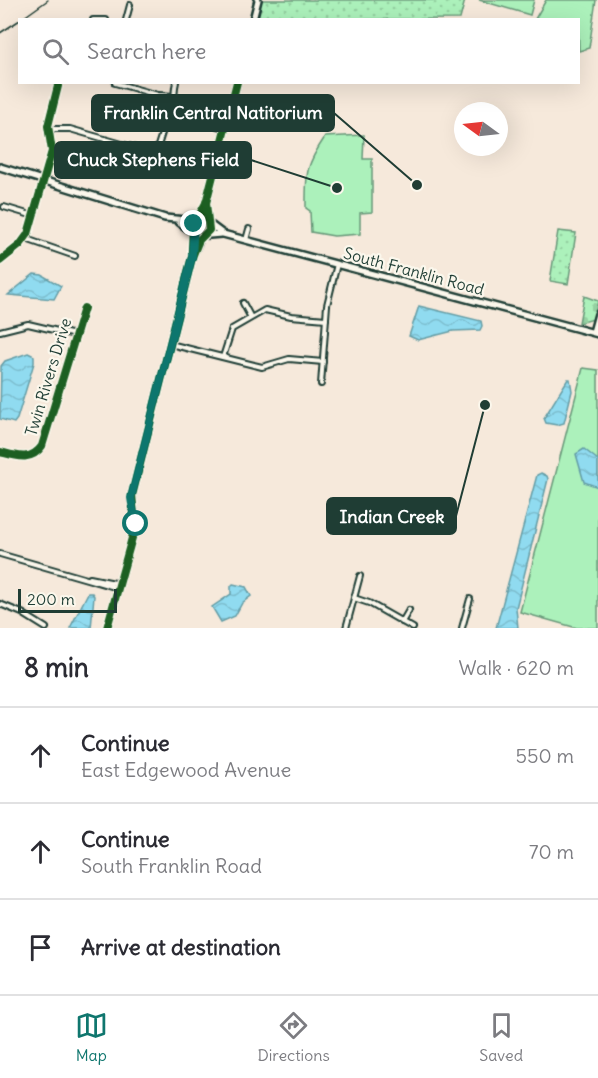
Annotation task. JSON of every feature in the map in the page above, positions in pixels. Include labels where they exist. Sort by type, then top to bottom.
[{"type":"main road","points":[[253,18],[258,0]]},
{"type":"main road","points":[[107,628],[136,524],[131,498],[192,257],[194,233],[206,203],[236,84]]},
{"type":"main road","points":[[0,166],[177,221],[197,221]]},
{"type":"main road","points":[[192,257],[208,224],[206,203]]},
{"type":"main road","points":[[177,221],[194,233],[204,236]]},
{"type":"main road","name":"South Franklin Road","points":[[197,221],[208,224],[223,234],[596,333]]},
{"type":"main road","name":"South Franklin Road","points":[[204,236],[223,234]]},
{"type":"main road","points":[[596,333],[598,314]]},
{"type":"street","points":[[126,18],[130,4]]},
{"type":"street","points":[[0,261],[26,239],[34,216],[52,151],[48,129],[59,84]]},
{"type":"street","points":[[120,84],[155,94],[174,96]]},
{"type":"street","points":[[176,84],[174,96],[180,111],[191,118],[225,128]]},
{"type":"street","points":[[48,129],[74,130],[150,152],[157,148],[163,130],[180,111]]},
{"type":"street","points":[[3,207],[34,216]]},
{"type":"street","points":[[246,240],[249,228]]},
{"type":"street","points":[[26,239],[75,256]]},
{"type":"street","points":[[321,384],[326,320],[337,264]]},
{"type":"street","points":[[243,303],[250,316]]},
{"type":"street","name":"Twin Rivers Drive","points":[[0,452],[22,457],[36,452],[44,442],[84,308]]},
{"type":"street","points":[[224,357],[231,331],[250,316],[268,310],[289,316],[326,320]]},
{"type":"street","points":[[0,331],[28,324],[75,335]]},
{"type":"street","points":[[170,344],[264,367],[289,359],[323,362]]},
{"type":"street","points":[[0,554],[119,586]]},
{"type":"street","points":[[346,628],[360,576]]},
{"type":"street","points":[[354,598],[413,628]]},
{"type":"street","points":[[462,628],[470,599]]},
{"type":"street","points":[[0,604],[22,613],[46,628]]},
{"type":"street","points":[[402,622],[409,610]]},
{"type":"green space","points":[[259,0],[465,0],[460,18],[254,18]]},
{"type":"green space","points":[[479,0],[534,0],[530,15]]},
{"type":"green space","points":[[546,0],[596,0],[589,48],[580,51],[580,18],[536,18]]},
{"type":"green space","points":[[364,135],[363,159],[372,159],[372,212],[360,213],[360,234],[334,236],[311,232],[310,211],[306,208],[306,186],[310,163],[325,137]]},
{"type":"green space","points":[[558,231],[576,233],[568,284],[550,281]]},
{"type":"green space","points":[[584,296],[598,301],[594,319],[579,323]]},
{"type":"green space","points":[[583,368],[598,370],[598,628],[577,628],[520,612]]},
{"type":"water","points":[[34,274],[42,275],[61,286],[54,299],[8,295]]},
{"type":"water","points":[[419,306],[481,321],[482,326],[480,330],[453,331],[418,340],[409,336]]},
{"type":"water","points":[[28,353],[34,356],[34,363],[17,419],[14,423],[0,419],[1,366],[5,361]]},
{"type":"water","points":[[570,379],[572,391],[564,423],[557,425],[546,423],[544,418]]},
{"type":"water","points":[[584,449],[598,460],[598,487],[584,482],[576,454]]},
{"type":"water","points":[[541,473],[548,479],[516,608],[518,628],[496,628],[537,475]]},
{"type":"water","points":[[233,584],[246,587],[251,596],[242,603],[235,616],[221,622],[212,607],[231,594]]},
{"type":"water","points":[[88,593],[94,596],[91,628],[70,628]]},
{"type":"railway","points":[[23,18],[48,0]]},
{"type":"railway","points":[[0,33],[18,21]]},
{"type":"cycle path","points":[[0,261],[20,245],[28,234],[52,151],[48,126],[58,84]]},
{"type":"cycle path","points":[[192,251],[193,227],[206,203],[236,84]]},
{"type":"cycle path","points":[[107,628],[135,527],[132,495],[192,257],[199,240],[209,230],[206,203]]},
{"type":"cycle path","points":[[0,452],[28,456],[42,446],[84,308]]},
{"type":"place","name":"Franklin Central Natitorium","points":[[417,185]]},
{"type":"place","name":"Chuck Stephens Field","points":[[337,188]]},
{"type":"place","name":"Indian Creek","points":[[485,405]]},
{"type":"route","points":[[136,524],[131,498],[192,257],[194,224]]}]
